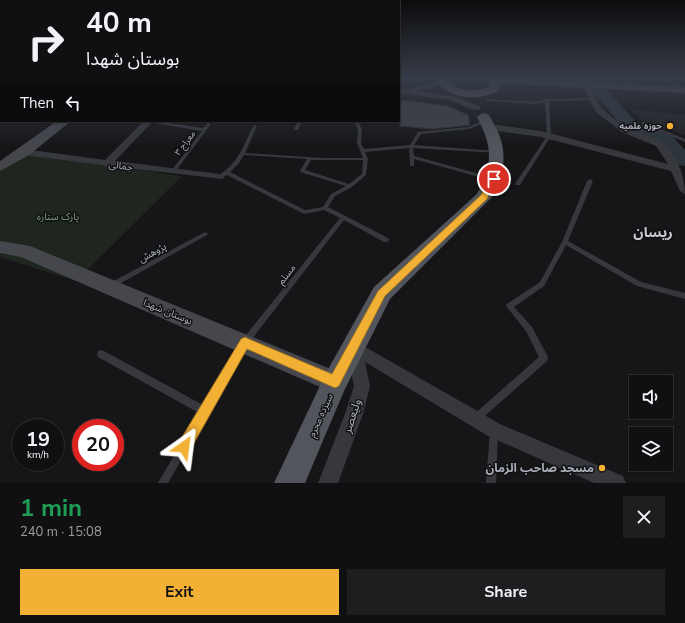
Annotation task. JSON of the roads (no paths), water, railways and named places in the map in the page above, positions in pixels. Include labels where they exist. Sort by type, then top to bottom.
[{"type":"main road","name":"سیزده محرم","points":[[289,483],[335,382],[382,294],[484,197],[494,179],[498,152],[487,103]]},
{"type":"street","points":[[470,101],[487,103],[549,136],[675,169]]},
{"type":"street","points":[[487,103],[498,101]]},
{"type":"street","points":[[593,101],[597,108],[609,120],[627,131],[662,147],[675,169],[685,191]]},
{"type":"street","points":[[0,167],[24,152],[63,122]]},
{"type":"street","points":[[106,164],[148,122]]},
{"type":"street","name":"جمالی","points":[[24,152],[106,164],[223,175]]},
{"type":"street","name":"بوستان شهدا","points":[[0,247],[24,251],[245,342],[335,382]]},
{"type":"street","points":[[353,347],[494,430],[616,483]]},
{"type":"street","name":"ولیعصر","points":[[328,483],[354,414],[362,386],[353,347]]},
{"type":"lane","points":[[412,165],[411,146],[420,133],[469,128],[487,103],[534,103],[545,101]]},
{"type":"lane","points":[[518,184],[549,136],[547,101]]},
{"type":"lane","points":[[155,122],[205,130]]},
{"type":"lane","points":[[296,129],[300,122]]},
{"type":"lane","points":[[325,208],[333,195],[350,186],[364,175],[366,159],[359,143],[360,130],[356,122]]},
{"type":"lane","points":[[643,123],[685,141]]},
{"type":"lane","name":"معراج ۳","points":[[173,171],[209,124]]},
{"type":"lane","points":[[255,126],[242,154],[223,175],[304,212],[325,208],[386,240]]},
{"type":"lane","points":[[362,151],[411,146],[498,152]]},
{"type":"lane","points":[[242,154],[310,158],[366,159]]},
{"type":"lane","points":[[412,157],[494,179]]},
{"type":"lane","points":[[310,158],[302,171],[350,186]]},
{"type":"lane","points":[[331,165],[335,159]]},
{"type":"lane","points":[[475,418],[544,358],[529,329],[509,306],[542,284],[565,242],[590,181]]},
{"type":"lane","name":"مسلم","points":[[163,483],[245,342],[343,218]]},
{"type":"lane","name":"پژوهش","points":[[109,287],[205,234]]},
{"type":"lane","points":[[565,242],[639,284],[685,296]]},
{"type":"lane","points":[[101,354],[205,411]]},
{"type":"lane","points":[[491,483],[494,430]]},
{"type":"waterway","points":[[608,101],[630,125],[666,140],[685,161]]},
{"type":"place","name":"حوزه علمیه","points":[[670,126]]},
{"type":"place","name":"مسجد صاحب الزمان","points":[[602,468]]},
{"type":"district","name":"ریسان","points":[[653,232]]},
{"type":"park label","name":"پارک ستاره","points":[[58,216]]}]
